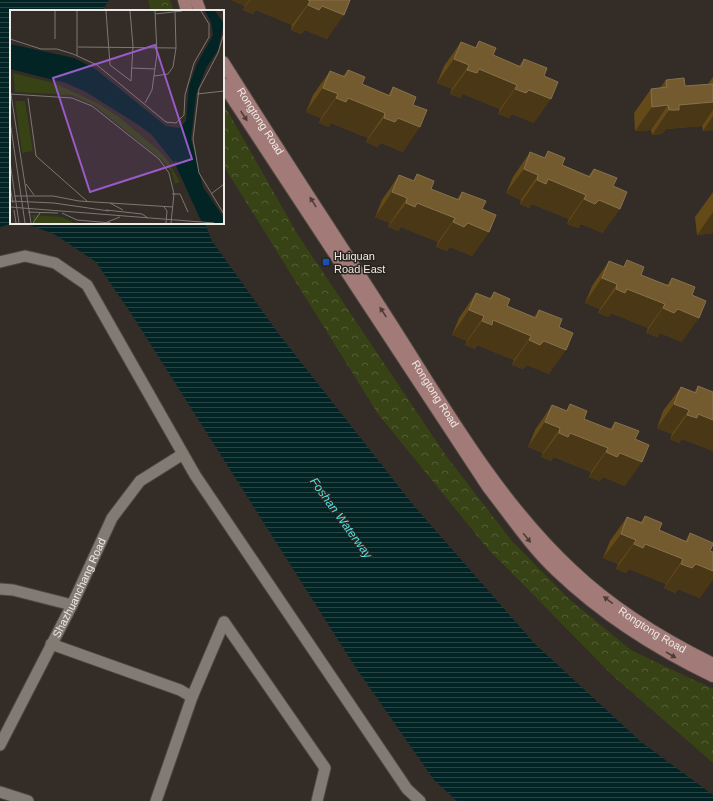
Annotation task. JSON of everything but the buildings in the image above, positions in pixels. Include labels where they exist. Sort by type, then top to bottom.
[{"type":"main road","points":[[184,0],[187,10]]},
{"type":"main road","points":[[196,0],[200,10]]},
{"type":"main road","name":"Rongtong Road","points":[[224,64],[407,350],[490,476],[515,509],[554,553],[594,589],[642,625],[713,664]]},
{"type":"main road","name":"Rongtong Road","points":[[224,86],[488,487],[528,540],[557,571],[627,627],[676,658],[713,676]]},
{"type":"street","points":[[0,262],[25,256],[55,263],[87,285],[195,475],[407,789],[420,801]]},
{"type":"street","name":"Shazhuanchang Road","points":[[0,745],[72,605],[112,518],[140,481],[183,454]]},
{"type":"street","points":[[0,589],[13,590],[72,605]]},
{"type":"street","points":[[156,801],[192,697],[224,622],[325,768],[317,801]]},
{"type":"street","points":[[51,644],[180,690],[192,697]]},
{"type":"street","points":[[0,792],[28,801]]},
{"type":"green space","points":[[148,0],[170,0],[174,10],[151,10]]},
{"type":"green space","points":[[224,105],[298,235],[447,457],[512,541],[568,598],[631,650],[713,689],[713,763],[612,675],[487,548],[378,414],[224,167]]},
{"type":"water","points":[[0,0],[109,0],[103,10],[10,10],[10,224],[0,227]]},
{"type":"water","name":"Foshan Waterway","points":[[27,224],[205,224],[212,241],[278,333],[414,506],[535,644],[641,742],[713,795],[713,801],[457,801],[434,780],[354,665],[132,315],[96,262],[54,234]]},
{"type":"place","name":"Huiquan Road East","points":[[326,262]]}]
